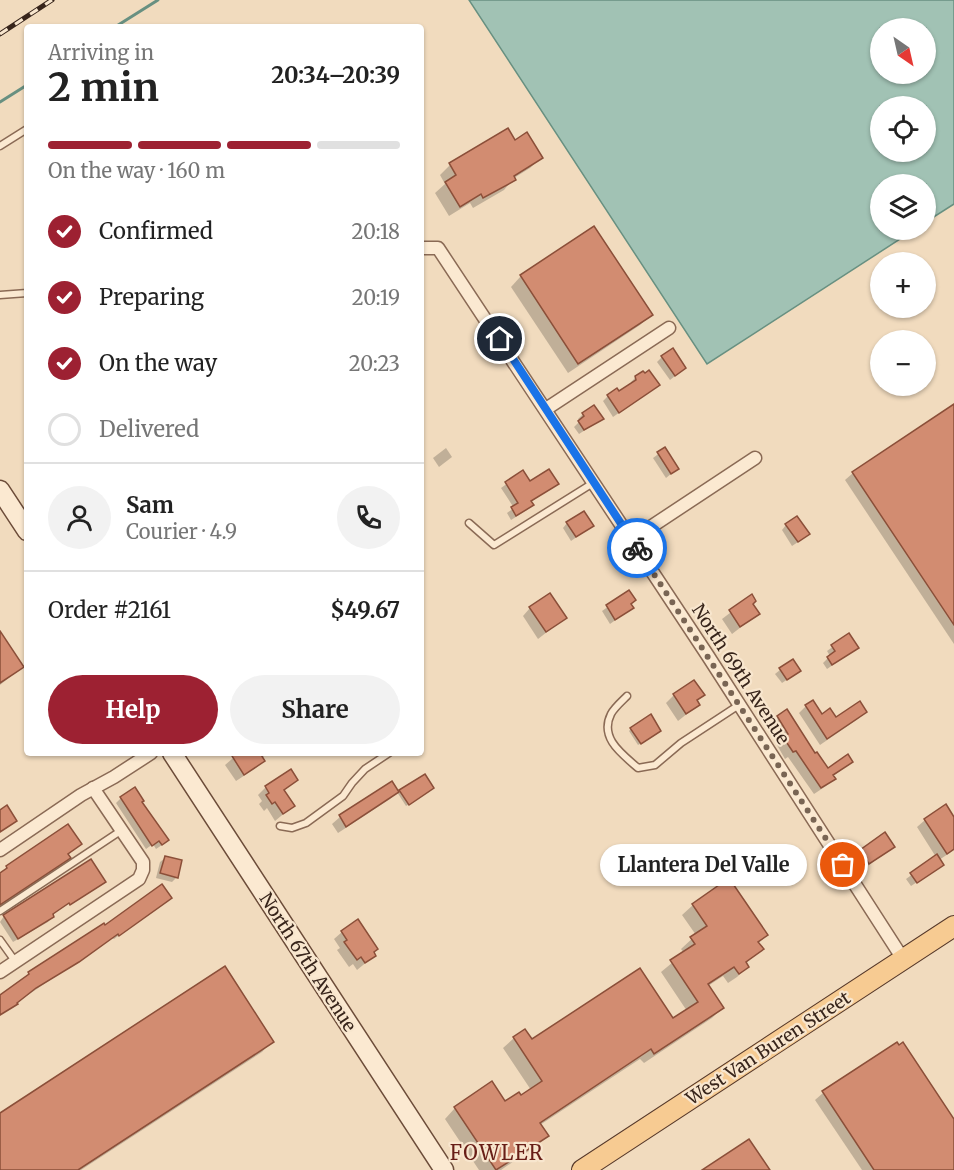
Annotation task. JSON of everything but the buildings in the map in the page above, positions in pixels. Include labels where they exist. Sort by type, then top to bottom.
[{"type":"main road","points":[[0,490],[24,526]]},
{"type":"main road","name":"North 67th Avenue","points":[[174,756],[444,1170]]},
{"type":"main road","name":"West Van Buren Street","points":[[582,1170],[954,926]]},
{"type":"street","name":"North 69th Avenue","points":[[424,248],[438,248],[740,705],[903,959]]},
{"type":"street","points":[[546,409],[669,328]]},
{"type":"street","points":[[631,540],[755,458]]},
{"type":"street","points":[[0,850],[93,788],[146,756]]},
{"type":"street","points":[[0,972],[140,879],[143,870],[142,862],[93,788]]},
{"type":"lane","points":[[0,146],[24,131]]},
{"type":"lane","points":[[0,295],[24,293]]},
{"type":"lane","points":[[469,523],[494,545],[594,482]]},
{"type":"lane","points":[[627,696],[611,713],[607,731],[614,746],[638,768],[655,765],[681,743],[740,705]]},
{"type":"lane","points":[[280,826],[292,828],[306,823],[344,796],[365,769],[384,756]]},
{"type":"lane","points":[[0,911],[122,830]]},
{"type":"lane","points":[[0,940],[15,962]]},
{"type":"shaded area","points":[[469,0],[954,0],[954,204],[936,216],[936,174],[870,174],[870,240],[899,240],[880,252],[870,252],[870,258],[707,364]]},
{"type":"waterway","points":[[120,24],[158,0]]},
{"type":"waterway","points":[[0,102],[24,87]]},
{"type":"railway","points":[[0,34],[52,0]]},
{"type":"way so far","points":[[637,548],[843,865]]},
{"type":"place","name":"Llantera Del Valle","points":[[843,865]]},
{"type":"district","name":"FOWLER","points":[[497,1152]]},
{"type":"route","points":[[500,339],[637,548]]}]
